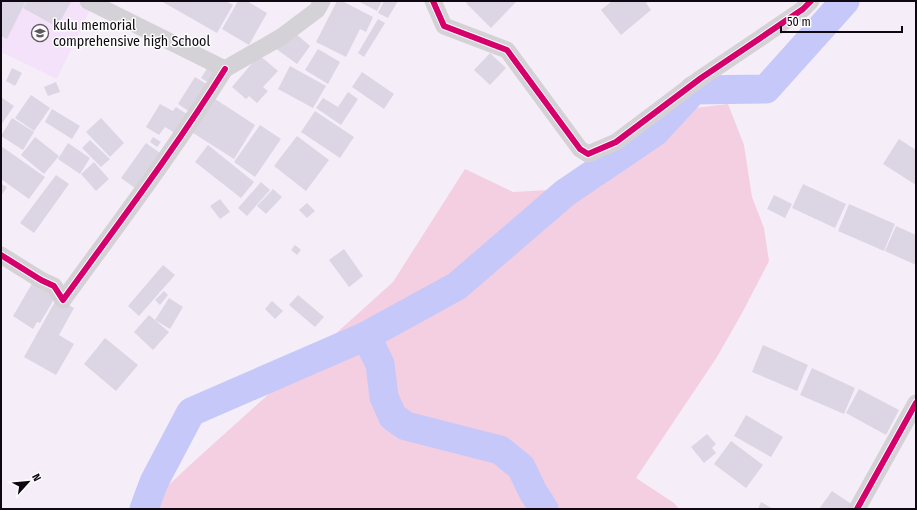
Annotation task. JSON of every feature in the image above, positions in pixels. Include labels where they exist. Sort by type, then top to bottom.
[{"type":"street","points":[[88,1],[225,69]]},
{"type":"street","points":[[1,255],[41,280],[54,286],[63,300],[159,168],[225,69],[281,37],[317,10],[322,1]]},
{"type":"street","points":[[433,1],[444,26],[506,50],[580,149],[588,154],[616,142],[701,78],[802,9],[811,1]]},
{"type":"street","points":[[857,509],[916,403]]},
{"type":"shaded area","name":"kulu memorial comprehensive high School","points":[[1,1],[85,1],[92,5],[57,79],[1,52]]},
{"type":"shaded area","points":[[728,104],[744,145],[752,197],[764,228],[769,261],[717,357],[636,478],[674,503],[679,509],[143,509],[393,282],[465,169],[513,192],[600,187],[694,108]]},
{"type":"building","points":[[1,1],[26,1],[7,39],[1,36]]},
{"type":"building","points":[[27,1],[71,2],[57,27],[23,8]]},
{"type":"building","points":[[161,1],[226,1],[233,5],[217,33]]},
{"type":"building","points":[[238,1],[247,1],[267,13],[249,45],[222,29]]},
{"type":"building","points":[[337,1],[342,1],[373,17],[366,32],[360,29],[346,57],[316,42]]},
{"type":"building","points":[[358,1],[382,1],[377,11]]},
{"type":"building","points":[[384,1],[398,1],[388,18],[378,13]]},
{"type":"building","points":[[469,1],[517,1],[491,28],[466,3]]},
{"type":"building","points":[[612,1],[649,1],[646,3],[651,10],[621,35],[601,10]]},
{"type":"building","points":[[378,19],[385,23],[364,57],[358,53]]},
{"type":"building","points":[[295,33],[310,46],[297,64],[275,48]]},
{"type":"building","points":[[318,49],[340,62],[328,84],[305,70]]},
{"type":"building","points":[[490,53],[506,68],[490,85],[474,70]]},
{"type":"building","points":[[259,55],[278,71],[263,87],[268,91],[257,103],[249,96],[246,99],[232,87]]},
{"type":"building","points":[[290,66],[326,86],[313,108],[278,89]]},
{"type":"building","points":[[208,67],[218,73],[211,84],[201,78]]},
{"type":"building","points":[[12,68],[22,73],[15,86],[6,81]]},
{"type":"building","points":[[362,72],[394,94],[384,109],[352,87]]},
{"type":"building","points":[[195,77],[210,86],[193,114],[178,104]]},
{"type":"building","points":[[56,82],[60,92],[48,96],[44,87]]},
{"type":"building","points":[[348,92],[358,99],[341,125],[316,108],[323,98],[338,107]]},
{"type":"building","points":[[31,95],[50,108],[34,131],[15,118]]},
{"type":"building","points":[[1,97],[14,106],[1,125]]},
{"type":"building","points":[[212,97],[255,125],[234,159],[190,131]]},
{"type":"building","points":[[160,104],[173,111],[176,107],[190,116],[178,135],[165,127],[159,135],[146,127]]},
{"type":"building","points":[[52,109],[80,126],[72,139],[45,122]]},
{"type":"building","points":[[315,111],[354,137],[340,158],[301,132]]},
{"type":"building","points":[[12,118],[34,132],[23,150],[1,136]]},
{"type":"building","points":[[101,118],[124,143],[110,157],[86,132]]},
{"type":"building","points":[[260,125],[281,139],[255,177],[234,162]]},
{"type":"building","points":[[297,136],[329,160],[306,191],[274,166]]},
{"type":"building","points":[[35,137],[59,156],[44,174],[21,155]]},
{"type":"building","points":[[153,137],[161,142],[157,147],[150,142]]},
{"type":"building","points":[[899,139],[916,150],[916,185],[883,164]]},
{"type":"building","points":[[90,140],[110,159],[101,167],[82,148]]},
{"type":"building","points":[[68,143],[90,158],[80,174],[58,159]]},
{"type":"building","points":[[146,143],[160,153],[135,188],[121,178]]},
{"type":"building","points":[[208,145],[254,182],[241,198],[195,162]]},
{"type":"building","points":[[1,146],[45,177],[29,199],[1,179]]},
{"type":"building","points":[[94,162],[109,179],[96,191],[81,174]]},
{"type":"building","points":[[56,175],[69,184],[34,233],[20,223]]},
{"type":"building","points":[[261,182],[270,190],[247,216],[238,208]]},
{"type":"building","points":[[1,184],[7,187],[1,196]]},
{"type":"building","points":[[803,184],[846,204],[835,228],[792,208]]},
{"type":"building","points":[[273,189],[282,197],[266,214],[257,206]]},
{"type":"building","points":[[774,195],[792,204],[785,218],[767,209]]},
{"type":"building","points":[[220,199],[230,212],[220,219],[210,206]]},
{"type":"building","points":[[307,203],[315,211],[307,218],[299,210]]},
{"type":"building","points":[[849,204],[895,224],[884,251],[838,231]]},
{"type":"building","points":[[896,226],[916,235],[916,265],[885,251]]},
{"type":"building","points":[[295,245],[301,250],[297,255],[291,250]]},
{"type":"building","points":[[344,249],[363,276],[349,287],[329,260]]},
{"type":"building","points":[[163,265],[175,275],[139,316],[128,306]]},
{"type":"building","points":[[33,282],[56,296],[40,323],[37,322],[33,329],[13,316]]},
{"type":"building","points":[[164,291],[168,295],[160,305],[155,300]]},
{"type":"building","points":[[298,295],[324,317],[315,327],[289,305]]},
{"type":"building","points":[[57,298],[74,308],[59,335],[74,344],[56,375],[24,357]]},
{"type":"building","points":[[169,298],[183,307],[170,329],[155,320]]},
{"type":"building","points":[[272,301],[283,311],[275,319],[265,309]]},
{"type":"building","points":[[149,315],[169,332],[153,350],[134,332]]},
{"type":"building","points":[[105,338],[138,365],[116,391],[84,364]]},
{"type":"building","points":[[763,345],[808,365],[797,391],[752,372]]},
{"type":"building","points":[[812,368],[855,388],[844,414],[800,395]]},
{"type":"building","points":[[859,389],[899,410],[886,435],[846,413]]},
{"type":"building","points":[[746,415],[783,437],[771,457],[734,436]]},
{"type":"building","points":[[707,434],[716,444],[712,448],[716,453],[704,463],[691,447]]},
{"type":"building","points":[[731,441],[763,465],[746,488],[714,464]]},
{"type":"building","points":[[832,491],[856,507],[855,509],[819,509]]},
{"type":"building","points":[[761,502],[773,509],[758,509]]},
{"type":"waterway","points":[[144,509],[154,482],[191,412],[366,336],[457,286],[565,193],[655,132],[694,90],[766,89],[845,1]]},
{"type":"waterway","points":[[366,336],[380,364],[384,397],[393,417],[406,426],[500,450],[521,467],[533,492],[544,509]]},
{"type":"cycle path","points":[[433,1],[444,26],[507,50],[580,149],[588,154],[616,142],[701,78],[803,9],[811,1]]},
{"type":"cycle path","points":[[1,255],[41,280],[54,286],[63,300],[166,157],[225,69]]},
{"type":"cycle path","points":[[857,509],[916,403]]},
{"type":"place","name":"kulu memorial comprehensive high School","points":[[40,33]]}]
